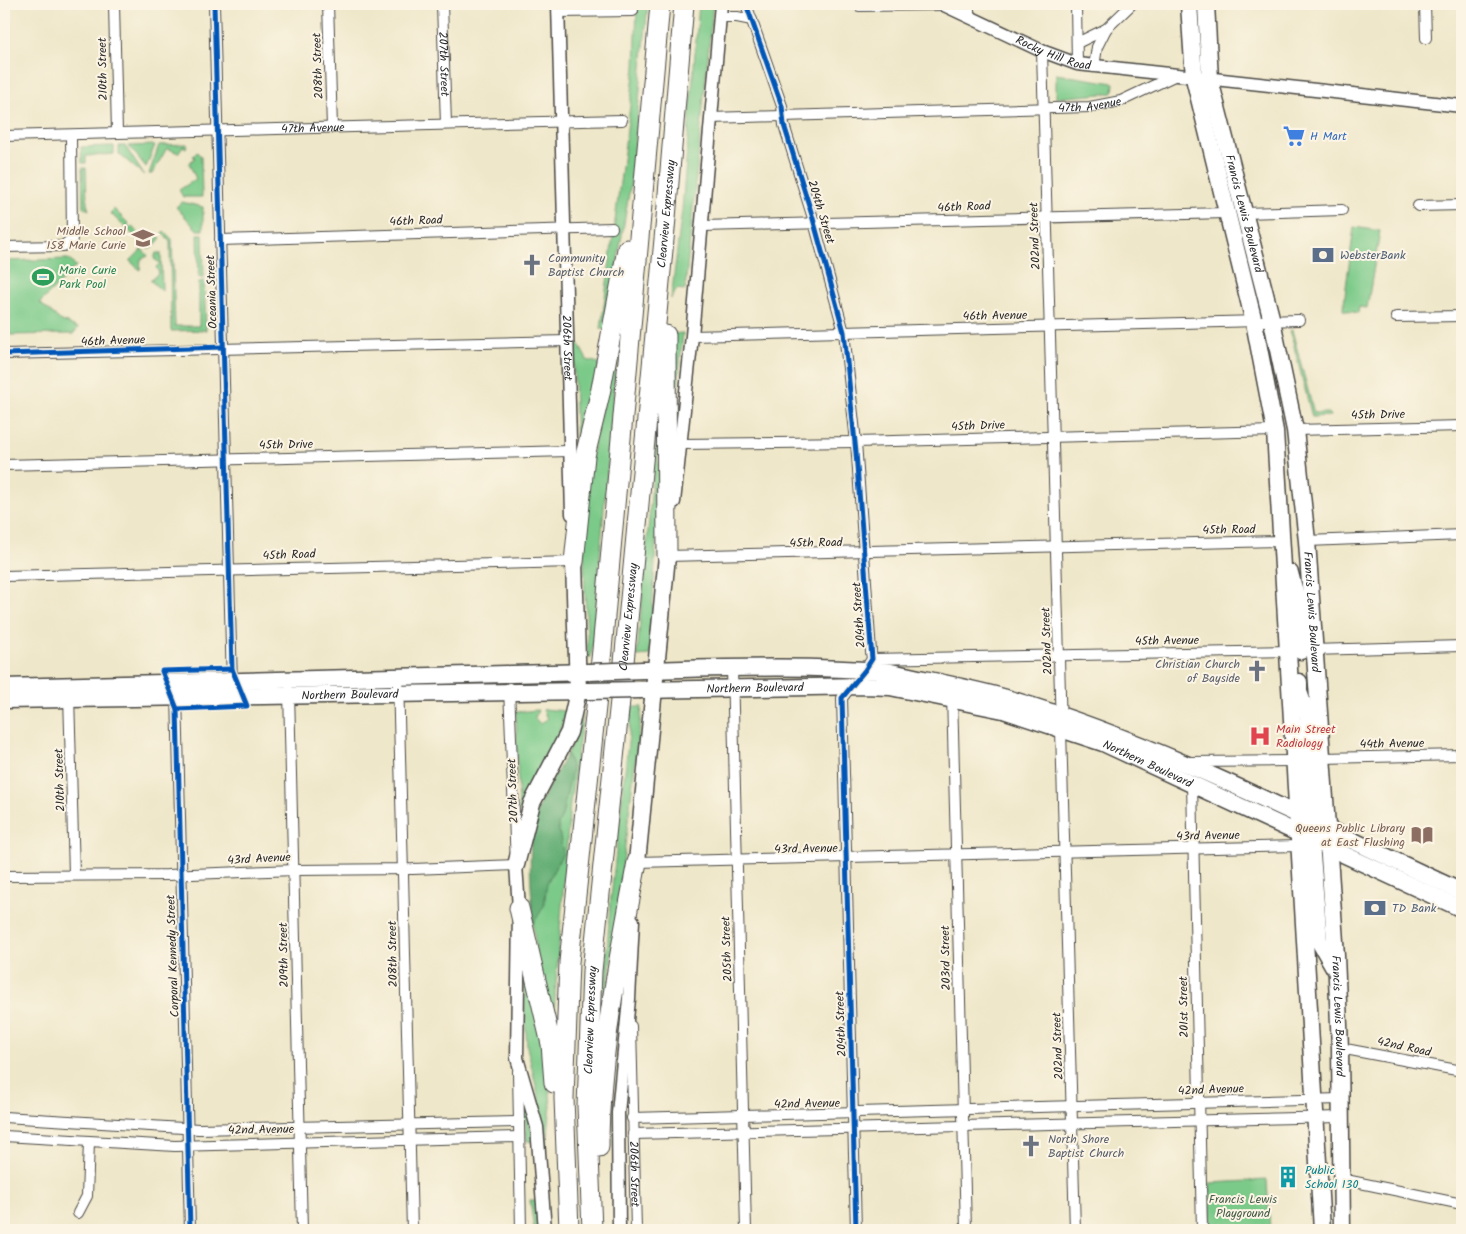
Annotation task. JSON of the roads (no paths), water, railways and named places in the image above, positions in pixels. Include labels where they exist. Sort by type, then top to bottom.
[{"type":"highway","name":"Clearview Expressway","points":[[568,1230],[564,1098],[569,962],[603,640],[660,4]]},
{"type":"highway","name":"Clearview Expressway","points":[[592,1230],[586,1106],[592,971],[626,642],[684,4]]},
{"type":"highway","points":[[574,562],[586,456],[624,269],[649,115]]},
{"type":"highway","points":[[666,218],[667,556]]},
{"type":"highway","points":[[600,1230],[599,1143],[602,1084],[620,956],[637,862]]},
{"type":"highway","points":[[519,908],[551,1044],[568,1230]]},
{"type":"main road","name":"Francis Lewis Boulevard","points":[[1189,4],[1227,213],[1254,322],[1275,431],[1281,542],[1300,651],[1322,758],[1311,833],[1315,1099],[1322,1230]]},
{"type":"main road","name":"Francis Lewis Boulevard","points":[[1206,4],[1202,79],[1244,213],[1272,321],[1295,430],[1307,540],[1300,651],[1293,719],[1294,761],[1311,833],[1337,973],[1341,1099],[1342,1230]]},
{"type":"main road","points":[[637,862],[650,680],[667,556]]},
{"type":"main road","name":"206th Street","points":[[516,865],[532,803],[569,732],[583,691],[574,562]]},
{"type":"main road","name":"Northern Boulevard","points":[[4,687],[69,692],[288,688],[399,694],[583,691],[732,668],[868,665],[891,680]]},
{"type":"main road","name":"Northern Boulevard","points":[[288,688],[398,677],[583,672],[733,688],[852,686],[891,680],[952,693],[1011,700],[1192,784],[1462,892]]},
{"type":"main road","name":"Northern Boulevard","points":[[4,700],[69,692]]},
{"type":"main road","name":"Northern Boulevard","points":[[952,693],[1003,710],[1062,723],[1180,762],[1311,833],[1462,909]]},
{"type":"main road","points":[[1293,719],[1307,753],[1311,833]]},
{"type":"street","name":"210th Street","points":[[114,4],[117,133]]},
{"type":"street","name":"Oceania Street","points":[[214,4],[232,689]]},
{"type":"street","name":"208th Street","points":[[328,4],[332,127]]},
{"type":"street","name":"207th Street","points":[[442,4],[446,124]]},
{"type":"street","points":[[667,556],[692,336],[721,4]]},
{"type":"street","name":"204th Street","points":[[746,4],[782,106],[784,125],[815,224],[844,332],[856,442],[865,551],[868,665],[842,698],[856,1230]]},
{"type":"street","points":[[859,5],[944,4]]},
{"type":"street","name":"Rocky Hill Road","points":[[944,4],[969,10],[1042,51],[1077,64],[1174,76]]},
{"type":"street","points":[[1076,4],[1077,64]]},
{"type":"street","points":[[1077,43],[1106,29],[1132,4]]},
{"type":"street","points":[[1425,4],[1426,38]]},
{"type":"street","points":[[558,8],[633,11]]},
{"type":"street","name":"206th Street","points":[[558,8],[569,451],[574,562]]},
{"type":"street","points":[[720,17],[737,17],[752,20]]},
{"type":"street","points":[[1094,67],[1097,47],[1106,29]]},
{"type":"street","name":"202nd Street","points":[[1042,51],[1066,852],[1075,1230]]},
{"type":"street","name":"47th Avenue","points":[[710,118],[1090,107],[1120,101],[1174,76]]},
{"type":"street","points":[[1174,76],[1462,106]]},
{"type":"street","name":"47th Avenue","points":[[4,136],[71,136],[217,130],[622,120]]},
{"type":"street","points":[[4,247],[63,246],[70,242],[73,236],[71,136]]},
{"type":"street","points":[[1418,206],[1462,205]]},
{"type":"street","points":[[1244,213],[1342,210]]},
{"type":"street","name":"46th Road","points":[[702,226],[1227,213]]},
{"type":"street","name":"46th Road","points":[[220,240],[612,228]]},
{"type":"street","points":[[1396,317],[1462,316]]},
{"type":"street","name":"46th Avenue","points":[[692,336],[1299,320]]},
{"type":"street","name":"46th Avenue","points":[[4,354],[223,347],[567,341]]},
{"type":"street","name":"45th Drive","points":[[1295,430],[1462,426]]},
{"type":"street","name":"45th Drive","points":[[681,444],[856,442],[1275,431]]},
{"type":"street","name":"45th Drive","points":[[4,465],[569,451]]},
{"type":"street","points":[[1307,540],[1462,536]]},
{"type":"street","name":"45th Road","points":[[667,556],[1281,542]]},
{"type":"street","name":"45th Road","points":[[4,576],[574,562]]},
{"type":"street","name":"45th Avenue","points":[[868,665],[1060,656],[1462,646]]},
{"type":"street","name":"205th Street","points":[[732,668],[746,1230]]},
{"type":"street","name":"207th Street","points":[[509,674],[519,908]]},
{"type":"street","name":"208th Street","points":[[398,677],[412,1230]]},
{"type":"street","name":"209th Street","points":[[288,688],[302,1230]]},
{"type":"street","name":"Corporal Kennedy Street","points":[[177,690],[190,1230]]},
{"type":"street","name":"210th Street","points":[[69,692],[74,874]]},
{"type":"street","name":"203rd Street","points":[[952,693],[966,1230]]},
{"type":"street","name":"44th Avenue","points":[[1322,758],[1462,755]]},
{"type":"street","points":[[1180,762],[1294,761]]},
{"type":"street","name":"201st Street","points":[[1192,784],[1202,1230]]},
{"type":"street","name":"43rd Avenue","points":[[637,862],[1192,849],[1311,833]]},
{"type":"street","points":[[619,1230],[618,1113],[629,999],[637,862]]},
{"type":"street","name":"43rd Avenue","points":[[4,876],[181,874],[516,865]]},
{"type":"street","points":[[519,908],[517,1058],[521,1230]]},
{"type":"street","points":[[629,999],[633,1068],[632,1118]]},
{"type":"street","name":"42nd Road","points":[[1340,1048],[1462,1071]]},
{"type":"street","points":[[517,1058],[537,1127],[545,1230]]},
{"type":"street","name":"42nd Avenue","points":[[632,1118],[1341,1099]]},
{"type":"street","name":"42nd Avenue","points":[[4,1117],[188,1129],[518,1122]]},
{"type":"street","name":"42nd Avenue","points":[[633,1134],[1341,1117]]},
{"type":"street","name":"206th Street","points":[[632,1118],[636,1230]]},
{"type":"street","name":"42nd Avenue","points":[[4,1136],[188,1146],[518,1137]]},
{"type":"street","points":[[78,1213],[87,1196],[89,1142]]},
{"type":"street","points":[[1341,1179],[1462,1204]]},
{"type":"water","name":"Marie Curie Park Pool","points":[[46,268],[53,274],[41,286],[34,280]]},
{"type":"place","name":"H Mart","points":[[1294,136]]},
{"type":"place","name":"Middle School 158 Marie Curie","points":[[143,238]]},
{"type":"place","name":"WebsterBank","points":[[1323,255]]},
{"type":"place","name":"Community Baptist Church","points":[[532,265]]},
{"type":"place","name":"Marie Curie Park Pool","points":[[43,277]]},
{"type":"place","name":"Christian Church of Bayside","points":[[1257,671]]},
{"type":"place","name":"Main Street Radiology","points":[[1260,736]]},
{"type":"place","name":"Queens Public Library at East Flushing","points":[[1422,835]]},
{"type":"place","name":"TD Bank","points":[[1375,908]]},
{"type":"place","name":"North Shore Baptist Church","points":[[1031,1146]]},
{"type":"place","name":"Public School 130","points":[[1288,1177]]},
{"type":"park label","name":"Francis Lewis Playground","points":[[1243,1206]]}]
